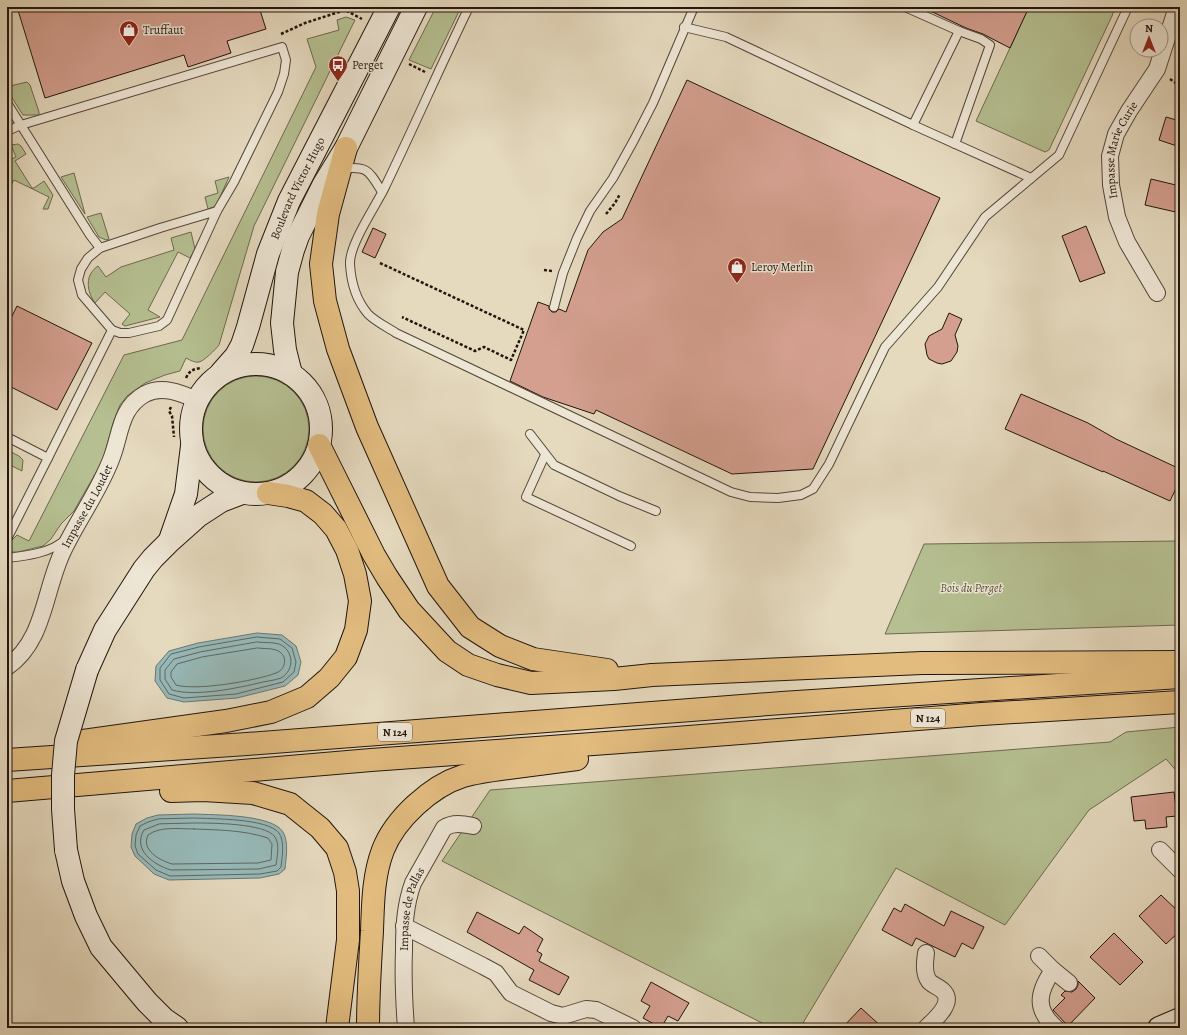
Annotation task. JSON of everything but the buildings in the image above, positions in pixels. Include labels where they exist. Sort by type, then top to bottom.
[{"type":"highway","points":[[346,148],[336,170],[321,264],[325,302],[338,349],[367,427],[438,586],[470,627],[500,646],[532,658],[652,675]]},
{"type":"highway","points":[[319,445],[374,556],[409,610],[447,650],[468,665],[497,675],[531,683],[614,679],[652,675],[922,663],[1180,662]]},
{"type":"highway","points":[[7,752],[226,721],[271,712],[307,697],[328,678],[346,657],[356,630],[360,601],[353,568],[347,550],[336,529],[323,514],[306,501],[268,493]]},
{"type":"highway","name":"N 124","points":[[7,760],[247,744],[782,702],[1180,676]]},
{"type":"highway","name":"N 124","points":[[9,791],[372,760],[982,714],[1180,702]]},
{"type":"highway","points":[[368,1028],[373,899],[376,870],[383,849],[392,833],[415,805],[438,787],[464,776],[494,770],[629,753],[676,738]]},
{"type":"highway","points":[[9,791],[159,792],[203,790],[253,793],[290,804],[320,828],[337,848],[345,872],[348,891],[348,940],[337,1028]]},
{"type":"main road","name":"Boulevard Victor Hugo","points":[[220,374],[236,356],[242,345],[268,254],[290,201],[389,7]]},
{"type":"main road","points":[[346,148],[416,7]]},
{"type":"main road","name":"Boulevard Victor Hugo","points":[[291,374],[284,350],[282,323],[287,272],[298,236],[324,184],[336,170]]},
{"type":"main road","points":[[170,541],[186,494],[192,446],[190,430],[192,415],[197,400],[207,386],[220,374],[243,365],[268,365],[280,368],[291,374],[303,384],[313,397],[319,413],[321,429],[319,445],[314,459],[305,472],[294,482],[281,490],[255,494],[242,493],[225,487],[211,476],[199,462],[192,446]]},
{"type":"main road","points":[[177,1028],[164,1019],[147,1002],[101,947],[86,916],[73,881],[66,850],[63,809],[63,775],[66,741],[87,670],[105,630],[144,569],[170,541],[198,516],[222,501],[242,493]]},
{"type":"main road","points":[[1159,1028],[1180,1019]]},
{"type":"street","name":"Impasse Marie Curie","points":[[1157,293],[1127,242],[1117,217],[1111,185],[1110,156],[1116,134],[1129,111],[1157,69],[1176,7]]},
{"type":"street","name":"Impasse du Loudet","points":[[7,667],[17,660],[31,640],[43,613],[56,567],[74,530],[106,472],[127,409],[146,394],[160,390],[178,392],[197,400]]},
{"type":"street","name":"Impasse de Pallas","points":[[406,1028],[403,974],[406,904],[413,883],[444,828],[453,824],[473,826]]},
{"type":"street","points":[[1160,850],[1180,870]]},
{"type":"street","points":[[404,926],[496,973],[510,993],[551,1013],[563,1016],[586,1009],[596,1010],[634,1028]]},
{"type":"street","points":[[926,953],[924,963],[925,973],[929,981],[944,992],[947,998],[947,1003],[937,1017],[926,1028]]},
{"type":"street","points":[[1039,956],[1069,983]]},
{"type":"street","points":[[1053,970],[1044,983],[1041,993],[1041,1004],[1044,1014],[1056,1028]]},
{"type":"lane","points":[[469,7],[376,205],[354,245],[350,262],[354,290],[360,302],[369,315],[396,333],[731,492],[750,497],[771,498],[801,496],[813,489],[829,464],[885,347],[938,287],[984,217],[1059,155],[1128,7]]},
{"type":"lane","points":[[554,307],[563,273],[577,238],[590,212],[614,178],[634,140],[667,71],[684,27],[694,7]]},
{"type":"lane","points":[[905,7],[990,45],[955,144]]},
{"type":"lane","points":[[1119,27],[1123,7]]},
{"type":"lane","points":[[684,27],[726,37],[913,125],[1031,178]]},
{"type":"lane","points":[[913,125],[959,31]]},
{"type":"lane","points":[[7,131],[21,125],[282,48],[286,60],[284,74],[278,92],[234,182],[217,211],[167,320],[159,326],[129,333],[120,333],[112,330],[82,295],[78,280],[80,269],[88,258],[100,248],[217,211]]},
{"type":"lane","points":[[7,104],[90,235],[100,248]]},
{"type":"lane","points":[[336,170],[359,167],[366,170],[373,177],[382,192]]},
{"type":"lane","points":[[7,539],[112,330]]},
{"type":"lane","points":[[530,434],[554,466],[619,496],[656,511]]},
{"type":"lane","points":[[7,437],[48,458]]},
{"type":"lane","points":[[545,455],[526,497],[630,546]]},
{"type":"lane","points":[[7,558],[44,551],[64,541],[74,530]]},
{"type":"path","points":[[305,23],[345,10],[364,20]]},
{"type":"path","points":[[404,62],[436,77]]},
{"type":"path","points":[[380,264],[524,330],[511,360],[484,347],[475,351],[402,317]]},
{"type":"green space","points":[[436,7],[461,7],[431,69],[409,60]]},
{"type":"green space","points":[[1029,7],[1115,7],[1049,150],[1045,152],[976,121]]},
{"type":"green space","points":[[346,17],[355,20],[254,226],[219,345],[201,361],[196,362],[186,358],[180,371],[145,383],[127,396],[120,405],[113,423],[103,460],[74,511],[61,524],[51,539],[43,546],[18,552],[7,552],[7,545],[17,535],[29,541],[124,355],[182,340],[316,67],[307,39],[339,30],[337,20]]},
{"type":"green space","points":[[27,82],[30,85],[39,115],[23,115],[7,90],[10,86]]},
{"type":"green space","points":[[18,144],[26,154],[15,161],[32,188],[44,181],[53,195],[48,209],[43,209],[49,197],[14,180],[7,192],[7,183],[9,178],[7,177],[7,161],[16,157],[11,145]]},
{"type":"green space","points":[[74,173],[85,214],[61,177]]},
{"type":"green space","points":[[229,177],[216,206],[208,209],[205,197],[218,193],[215,181]]},
{"type":"green space","points":[[101,213],[109,239],[106,240],[99,237],[87,217]]},
{"type":"green space","points":[[191,232],[195,249],[190,258],[178,252],[148,310],[160,317],[125,326],[122,324],[130,314],[105,292],[95,303],[90,293],[88,283],[91,274],[98,266],[106,277],[121,267],[174,250],[171,238]]},
{"type":"green space","points":[[256,376],[276,380],[293,392],[305,409],[309,429],[305,449],[293,466],[276,478],[256,482],[236,478],[219,466],[207,449],[203,429],[207,409],[219,392],[236,380]]},
{"type":"green space","points":[[7,450],[19,456],[23,460],[22,471],[10,465],[7,471]]},
{"type":"green space","name":"Bois du Perget","points":[[1180,538],[1180,625],[885,634],[924,544],[1178,541]]},
{"type":"green space","points":[[1180,727],[1180,775],[1166,759],[1089,810],[1005,925],[896,868],[800,1028],[772,1028],[442,861],[490,790],[1110,742],[1126,732]]},
{"type":"water","points":[[257,633],[282,635],[296,646],[301,662],[298,675],[285,686],[237,698],[184,702],[167,698],[155,681],[156,666],[169,651],[198,643]]},
{"type":"water","points":[[194,814],[242,817],[267,822],[277,826],[283,832],[286,841],[287,850],[285,869],[279,874],[260,878],[169,880],[154,874],[135,856],[131,847],[132,834],[136,824],[147,818],[158,815]]},
{"type":"place","name":"Truffaut","points":[[129,47]]},
{"type":"place","name":"Perget","points":[[338,82]]},
{"type":"place","name":"Leroy Merlin","points":[[737,284]]}]
